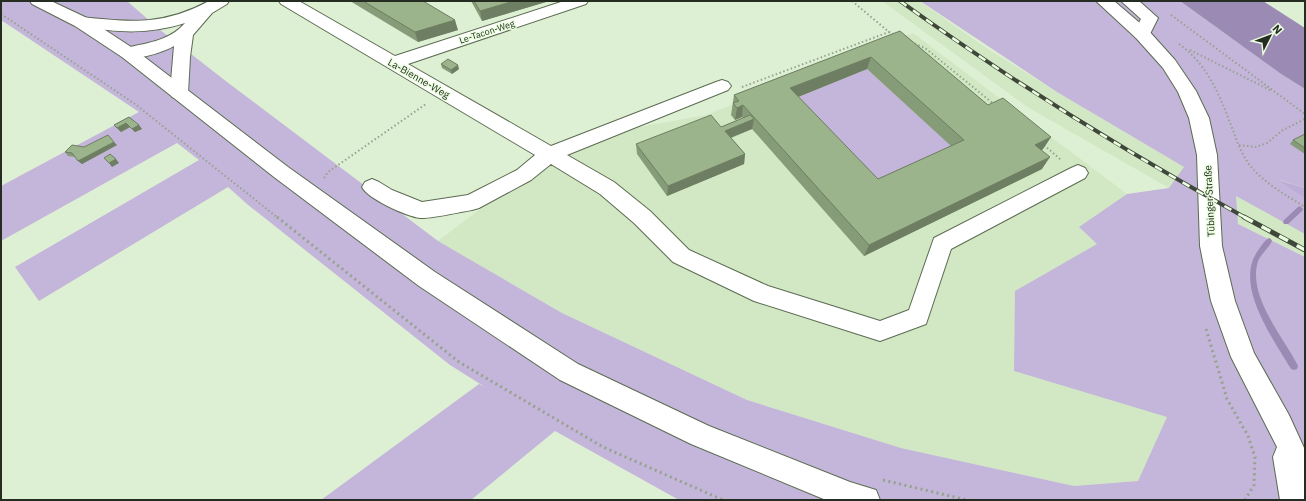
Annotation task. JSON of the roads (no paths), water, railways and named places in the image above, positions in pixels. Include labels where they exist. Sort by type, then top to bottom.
[{"type":"main road","points":[[38,1],[81,22],[128,53],[281,172],[427,279],[569,372],[700,435],[861,494]]},
{"type":"main road","points":[[81,22],[140,27],[173,21],[205,10],[221,1]]},
{"type":"main road","name":"La-Bienne-Weg","points":[[287,1],[606,188],[642,217],[681,256],[762,294],[880,331],[918,317],[942,244],[1078,173]]},
{"type":"main road","name":"Le-Tacon-Weg","points":[[393,63],[580,1]]},
{"type":"main road","name":"Tübinger Straße","points":[[1104,1],[1142,34],[1169,64],[1187,91],[1199,118],[1207,155],[1211,246],[1223,301],[1243,358],[1280,424],[1305,480]]},
{"type":"main road","points":[[1129,1],[1150,18],[1142,34]]},
{"type":"main road","points":[[128,53],[159,46],[185,34],[205,10]]},
{"type":"main road","points":[[128,53],[173,21]]},
{"type":"main road","points":[[179,93],[181,57],[185,34]]},
{"type":"main road","points":[[372,186],[385,196],[421,210],[472,202],[524,176],[550,154],[722,86]]},
{"type":"main road","points":[[1280,424],[1294,500]]},
{"type":"main road","name":"Tübinger Straße","points":[[1280,424],[1305,458]]},
{"type":"waterway","points":[[1286,222],[1300,209]]},
{"type":"waterway","points":[[1269,241],[1259,253],[1255,261],[1253,273],[1254,287],[1272,330],[1294,366]]},
{"type":"railway","points":[[900,1],[942,31],[1070,115],[1157,168],[1246,218]]},
{"type":"railway","points":[[1244,217],[1305,250]]}]
